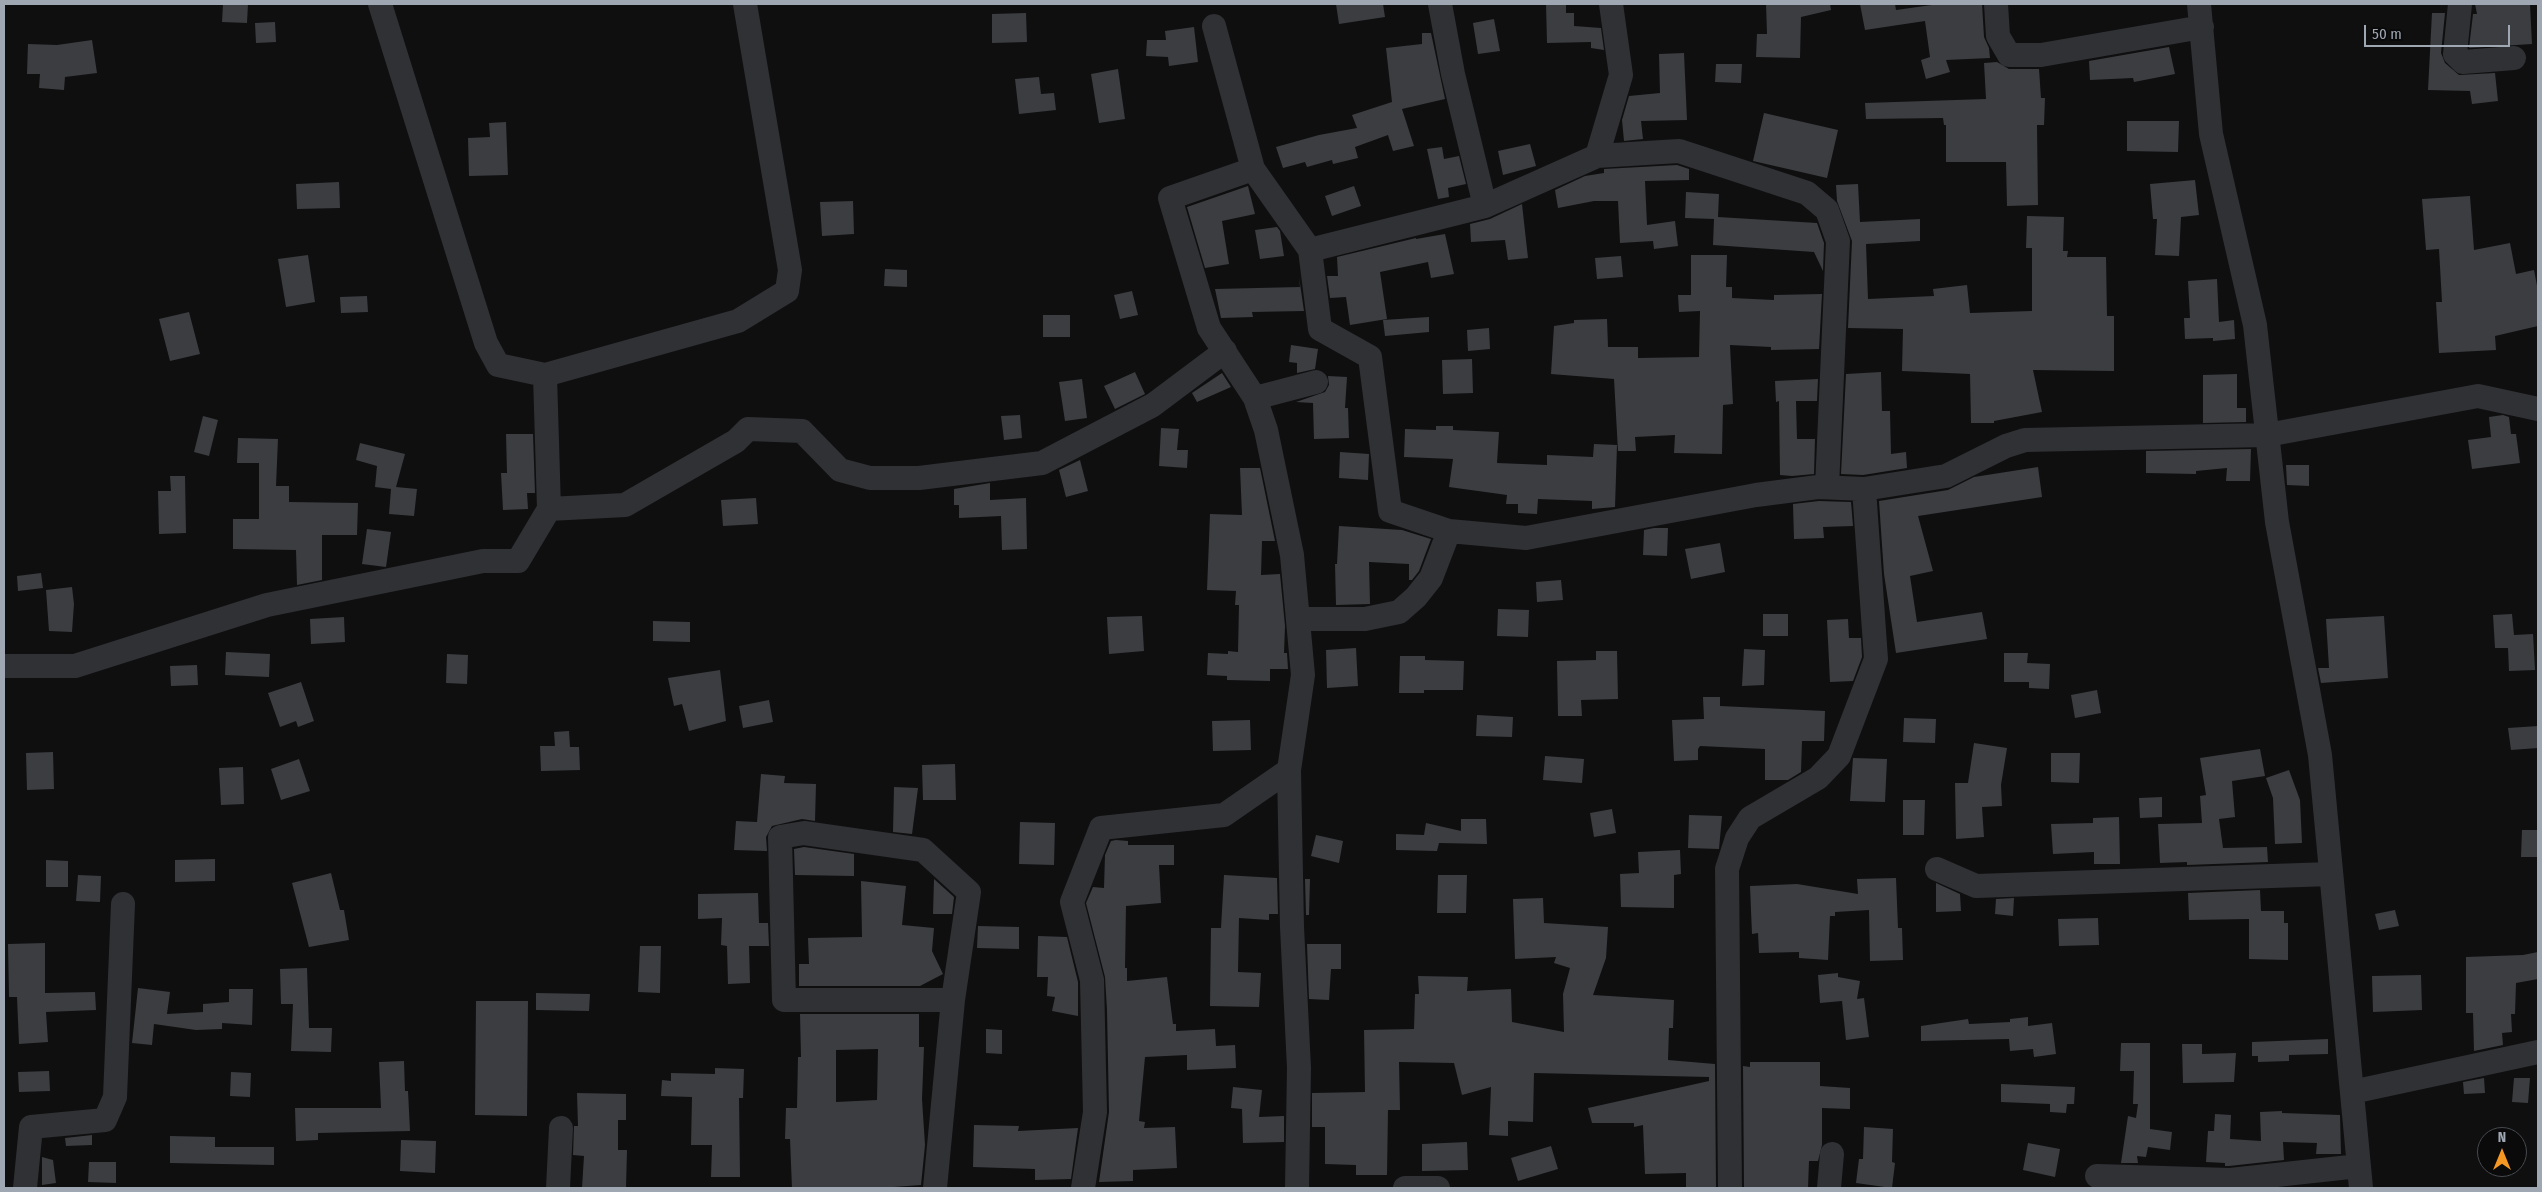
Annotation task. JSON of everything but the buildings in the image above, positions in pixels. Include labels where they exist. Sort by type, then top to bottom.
[{"type":"street","points":[[380,4],[486,343],[498,365],[545,375],[738,321],[787,291],[790,270],[745,4]]},
{"type":"street","points":[[1440,4],[1453,74],[1485,206]]},
{"type":"street","points":[[1597,156],[1621,75],[1611,4]]},
{"type":"street","points":[[1996,4],[1998,36],[2009,55],[2041,55],[2200,15],[2211,134],[2255,325],[2277,522],[2320,755],[2360,1177],[2230,1180],[2097,1176]]},
{"type":"street","points":[[2460,4],[2455,54],[2464,62],[2514,58]]},
{"type":"street","points":[[1214,26],[1253,169],[1310,250],[1320,328],[1370,357],[1390,511],[1449,531],[1526,538],[1756,496],[1827,487],[1864,489],[1946,476],[2006,446],[2025,440],[2267,435],[2478,396],[2538,409]]},
{"type":"street","points":[[1310,250],[1485,206],[1597,156],[1679,151],[1807,193],[1827,210],[1838,241],[1827,487]]},
{"type":"street","points":[[1253,169],[1170,198],[1209,328],[1255,398],[1266,430],[1284,508],[1292,555],[1303,675],[1289,770],[1292,927],[1299,1068],[1297,1188]]},
{"type":"street","points":[[549,509],[626,505],[736,441],[748,429],[802,431],[840,470],[870,478],[919,478],[1042,464],[1153,405],[1224,351]]},
{"type":"street","points":[[4,666],[74,666],[267,605],[483,561],[518,561],[549,509],[545,375]]},
{"type":"street","points":[[1255,398],[1316,382]]},
{"type":"street","points":[[1730,1188],[1727,869],[1737,838],[1750,818],[1818,778],[1839,756],[1876,660],[1864,489]]},
{"type":"street","points":[[1298,619],[1364,619],[1399,612],[1416,597],[1431,578],[1449,531]]},
{"type":"street","points":[[1083,1188],[1095,1112],[1092,980],[1072,902],[1101,828],[1224,815],[1289,770]]},
{"type":"street","points":[[935,1188],[953,1000],[968,892],[923,850],[804,834],[780,837],[784,1000],[953,1000]]},
{"type":"street","points":[[1937,869],[1976,886],[2331,874]]},
{"type":"street","points":[[25,1188],[30,1127],[105,1120],[115,1097],[123,904]]},
{"type":"street","points":[[2352,1092],[2538,1052]]},
{"type":"street","points":[[558,1188],[561,1128]]},
{"type":"street","points":[[1829,1188],[1832,1154]]},
{"type":"street","points":[[1405,1188],[1438,1188]]}]
